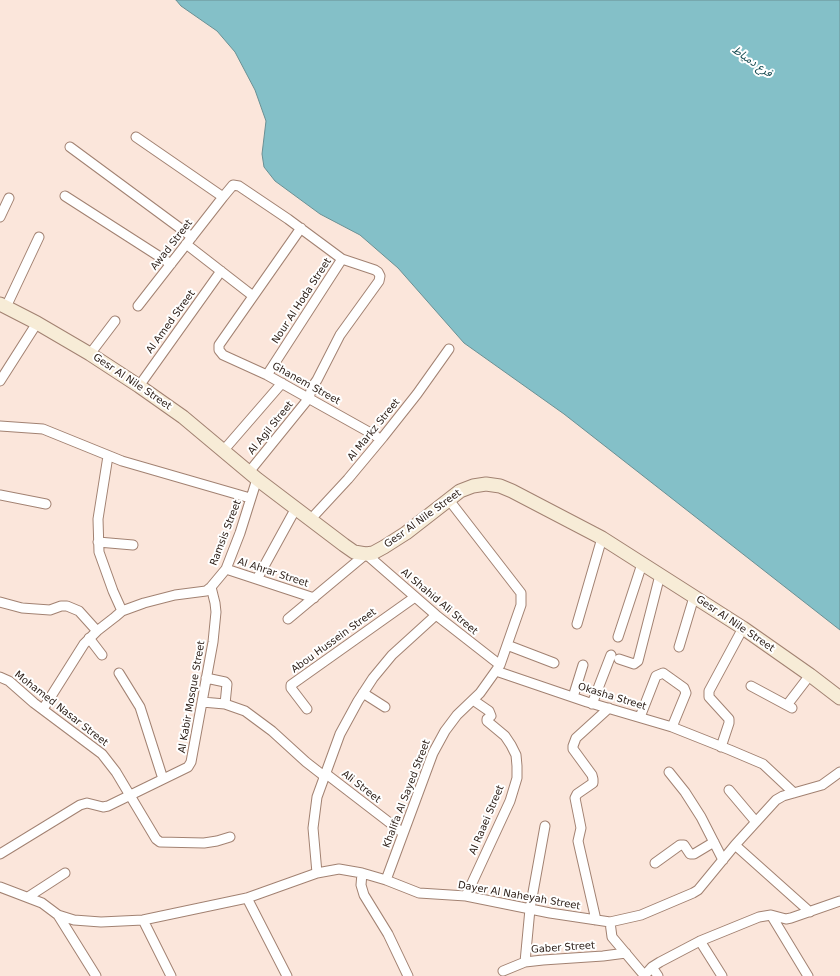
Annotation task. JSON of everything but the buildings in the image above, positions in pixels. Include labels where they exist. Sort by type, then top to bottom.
[{"type":"street","points":[[136,137],[223,197]]},
{"type":"street","points":[[70,146],[189,240],[221,271],[253,296],[301,228],[342,259]]},
{"type":"street","name":"Awad Street","points":[[138,306],[231,186],[239,186],[301,228]]},
{"type":"street","points":[[65,196],[171,264]]},
{"type":"street","points":[[0,217],[9,198]]},
{"type":"street","points":[[3,306],[39,237]]},
{"type":"street","name":"Nour Al Hoda Street","points":[[267,375],[342,259]]},
{"type":"street","name":"Al Agil Street","points":[[253,476],[310,398],[312,387],[340,335],[380,279],[378,272],[375,270],[342,259]]},
{"type":"street","name":"Al Amed Street","points":[[139,386],[221,271]]},
{"type":"street","name":"Ghanem Street","points":[[253,296],[219,345],[219,350],[224,355],[267,375],[376,436]]},
{"type":"street","name":"Gesr Al Nile Street","points":[[3,306],[37,323],[90,354],[139,386],[183,417],[253,476],[354,552],[366,554],[379,551],[460,491],[473,486],[486,484],[500,486],[602,538],[743,628],[840,698]]},
{"type":"street","points":[[90,354],[115,321]]},
{"type":"street","points":[[0,380],[37,323]]},
{"type":"street","name":"Al Markz Street","points":[[310,520],[348,479],[383,437],[417,394],[449,349]]},
{"type":"street","points":[[224,451],[282,383]]},
{"type":"street","points":[[0,426],[43,429],[122,462],[250,498]]},
{"type":"street","points":[[108,456],[98,519],[98,542],[99,552],[105,570],[122,612]]},
{"type":"street","name":"Ramsis Street","points":[[211,587],[226,569],[240,532],[250,498],[253,476]]},
{"type":"street","points":[[0,495],[46,504]]},
{"type":"street","name":"Khalifa Al Sayed Street","points":[[386,880],[433,753],[445,731],[457,715],[480,693],[498,668],[521,605],[521,593],[449,500]]},
{"type":"street","points":[[257,579],[296,508]]},
{"type":"street","points":[[577,624],[602,538]]},
{"type":"street","points":[[98,542],[133,545]]},
{"type":"street","points":[[288,619],[366,554]]},
{"type":"street","name":"Al Shahid Ali Street","points":[[366,554],[498,668]]},
{"type":"street","points":[[618,637],[642,564]]},
{"type":"street","name":"Al Ahrar Street","points":[[226,569],[314,598]]},
{"type":"street","points":[[592,704],[615,657],[634,664],[638,661],[660,575]]},
{"type":"street","points":[[43,709],[89,638],[122,612],[144,603],[175,595],[206,590],[211,587]]},
{"type":"street","name":"Al Kabir Mosque Street","points":[[0,854],[80,805],[87,803],[102,807],[108,806],[130,794],[184,770],[190,764],[213,642],[216,612],[211,587]]},
{"type":"street","name":"Abou Hussein Street","points":[[307,709],[291,688],[291,685],[415,597]]},
{"type":"street","points":[[679,647],[694,597]]},
{"type":"street","points":[[0,602],[22,608],[50,610],[60,606],[67,606],[79,611],[96,631]]},
{"type":"street","points":[[317,873],[312,828],[317,797],[340,734],[373,678],[392,655],[436,615]]},
{"type":"street","points":[[721,747],[729,724],[729,719],[709,697],[709,692],[743,628]]},
{"type":"street","points":[[89,638],[102,655]]},
{"type":"street","points":[[507,646],[554,663]]},
{"type":"street","points":[[573,697],[583,666]]},
{"type":"street","name":"Okasha Street","points":[[498,668],[592,704],[672,727],[763,764],[794,793]]},
{"type":"street","points":[[119,673],[140,707],[163,780]]},
{"type":"street","points":[[640,717],[656,676],[663,673],[684,688],[686,693],[672,727]]},
{"type":"street","points":[[751,686],[790,707],[810,675]]},
{"type":"street","name":"Mohamed Nasar Street","points":[[0,677],[9,681],[34,703],[102,754],[116,772],[156,839],[160,842],[204,843],[230,837]]},
{"type":"street","points":[[206,678],[225,682],[227,684],[225,704]]},
{"type":"street","points":[[363,693],[385,707]]},
{"type":"street","name":"Al Raaei Street","points":[[466,896],[510,801],[517,778],[516,755],[512,745],[505,736],[488,721],[487,719],[491,716],[489,711],[473,700]]},
{"type":"street","name":"Ali Street","points":[[202,702],[225,704],[245,711],[272,731],[302,759],[325,774],[403,834]]},
{"type":"street","name":"Dayer Al Naheyah Street","points":[[596,920],[578,841],[581,828],[575,798],[577,794],[593,783],[593,779],[573,746],[576,738],[609,708]]},
{"type":"street","points":[[688,744],[694,736]]},
{"type":"street","points":[[669,772],[685,792],[701,817],[723,860]]},
{"type":"street","name":"Dayer Al Naheyah Street","points":[[0,887],[42,903],[58,915],[74,920],[101,922],[143,920],[247,898],[317,873],[339,869],[362,873],[386,880],[419,894],[466,896],[530,909],[610,922],[641,915],[698,890],[735,845],[776,800],[783,796],[822,784],[840,772]]},
{"type":"street","points":[[729,790],[756,822]]},
{"type":"street","points":[[525,962],[530,909],[545,826]]},
{"type":"street","points":[[655,863],[680,845],[684,845],[690,854],[694,854],[714,842]]},
{"type":"street","points":[[735,845],[810,912]]},
{"type":"street","points":[[28,898],[66,873]]},
{"type":"street","points":[[362,873],[361,885],[364,895],[388,934],[408,976]]},
{"type":"street","points":[[247,898],[284,975]]},
{"type":"street","points":[[610,922],[612,937],[644,976],[652,967],[700,941],[759,917],[771,915],[791,918],[840,901]]},
{"type":"street","points":[[58,915],[96,976]]},
{"type":"street","points":[[771,915],[808,976]]},
{"type":"street","points":[[143,920],[170,976]]},
{"type":"street","points":[[700,941],[722,976]]},
{"type":"street","name":"Gaber Street","points":[[502,971],[525,962],[626,953]]},
{"type":"street","points":[[652,967],[658,976]]},
{"type":"water","name":"فرع دمياط","points":[[176,0],[840,0],[840,630],[564,414],[464,343],[398,268],[360,235],[320,214],[275,181],[264,167],[262,154],[266,121],[255,90],[235,52],[217,31],[181,6]]}]
